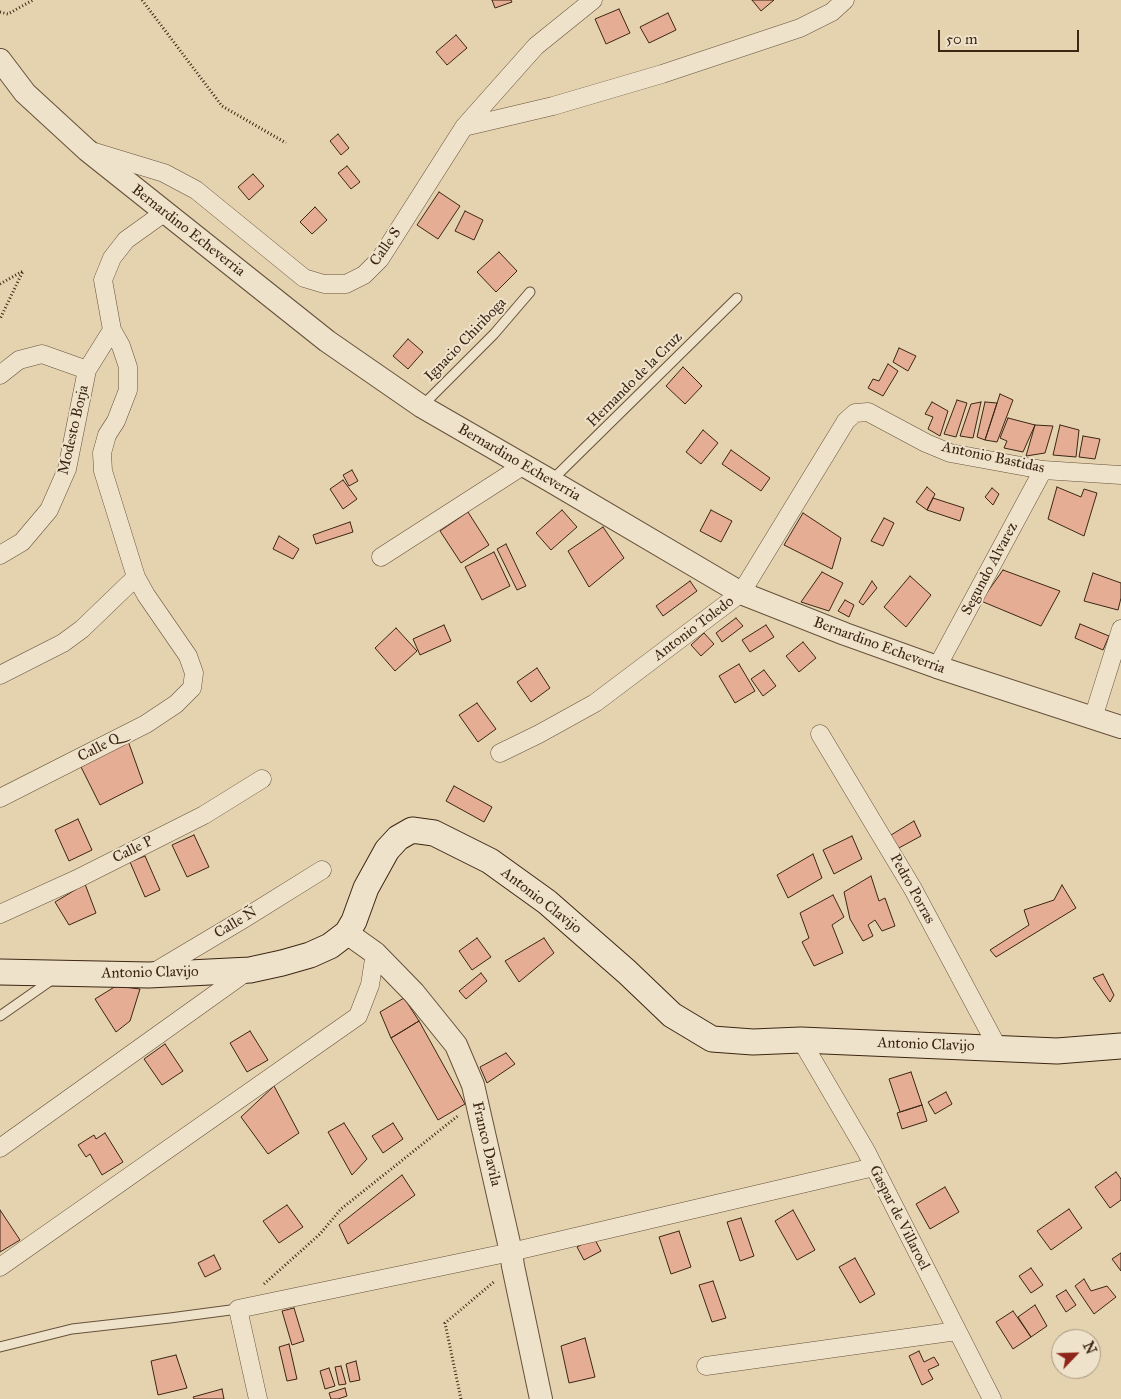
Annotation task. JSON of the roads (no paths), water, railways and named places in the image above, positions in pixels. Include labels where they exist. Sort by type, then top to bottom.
[{"type":"main road","name":"Antonio Clavijo","points":[[0,972],[149,975],[250,970],[310,955],[330,946],[347,933],[354,922],[366,888],[387,850],[398,838],[412,830],[434,833],[490,861],[548,902],[672,1015],[712,1039],[753,1042],[801,1040],[1058,1051],[1117,1051]]},
{"type":"street","name":"Calle S","points":[[87,150],[164,173],[196,190],[304,278],[324,284],[346,284],[364,275],[380,259],[464,127],[536,46],[593,0]]},
{"type":"street","points":[[464,127],[553,106],[662,74],[800,28],[832,12],[845,0]]},
{"type":"street","name":"Bernardino Echeverria","points":[[0,60],[25,93],[87,150],[327,340],[421,406],[552,481],[741,594],[937,667],[1121,726]]},
{"type":"street","points":[[0,675],[63,643],[82,629],[136,577],[103,471],[102,453],[107,435],[116,421],[128,390],[128,367],[121,346],[112,330],[103,280],[112,258],[126,240],[165,212]]},
{"type":"street","name":"Modesto Borja","points":[[0,555],[22,542],[49,510],[67,469],[88,370],[112,330]]},
{"type":"street","points":[[0,375],[19,360],[42,354],[88,370]]},
{"type":"street","name":"Antonio Bastidas","points":[[846,421],[855,413],[868,412],[926,443],[950,452],[1043,470],[1121,475]]},
{"type":"street","name":"Antonio Toledo","points":[[500,753],[595,703],[741,594],[846,421]]},
{"type":"street","points":[[381,557],[524,465]]},
{"type":"street","name":"Segundo Alvarez","points":[[937,667],[1043,470]]},
{"type":"street","name":"Calle Q","points":[[0,798],[146,724],[176,704],[192,688],[194,674],[188,656],[146,595],[136,577]]},
{"type":"street","points":[[1093,718],[1121,629]]},
{"type":"street","name":"Pedro Porras","points":[[820,734],[913,889],[998,1048]]},
{"type":"street","name":"Calle P","points":[[0,914],[204,815],[262,780]]},
{"type":"street","name":"Calle Ñ","points":[[149,975],[322,870]]},
{"type":"street","name":"Franco Davila","points":[[347,933],[375,953],[414,992],[456,1045],[473,1085],[541,1399]]},
{"type":"street","points":[[0,1268],[358,1016],[370,985],[375,953]]},
{"type":"street","points":[[0,1148],[250,970]]},
{"type":"street","name":"Gaspar de Villaroel","points":[[801,1040],[874,1168],[992,1399]]},
{"type":"street","points":[[258,1399],[238,1309],[512,1259],[874,1168]]},
{"type":"street","points":[[706,1366],[957,1331]]},
{"type":"lane","name":"Ignacio Chiriboga","points":[[421,406],[494,334],[530,292]]},
{"type":"lane","name":"Hernando de la Cruz","points":[[552,481],[737,298]]},
{"type":"lane","points":[[0,1016],[61,974]]},
{"type":"lane","points":[[0,1347],[72,1329],[238,1309]]}]
